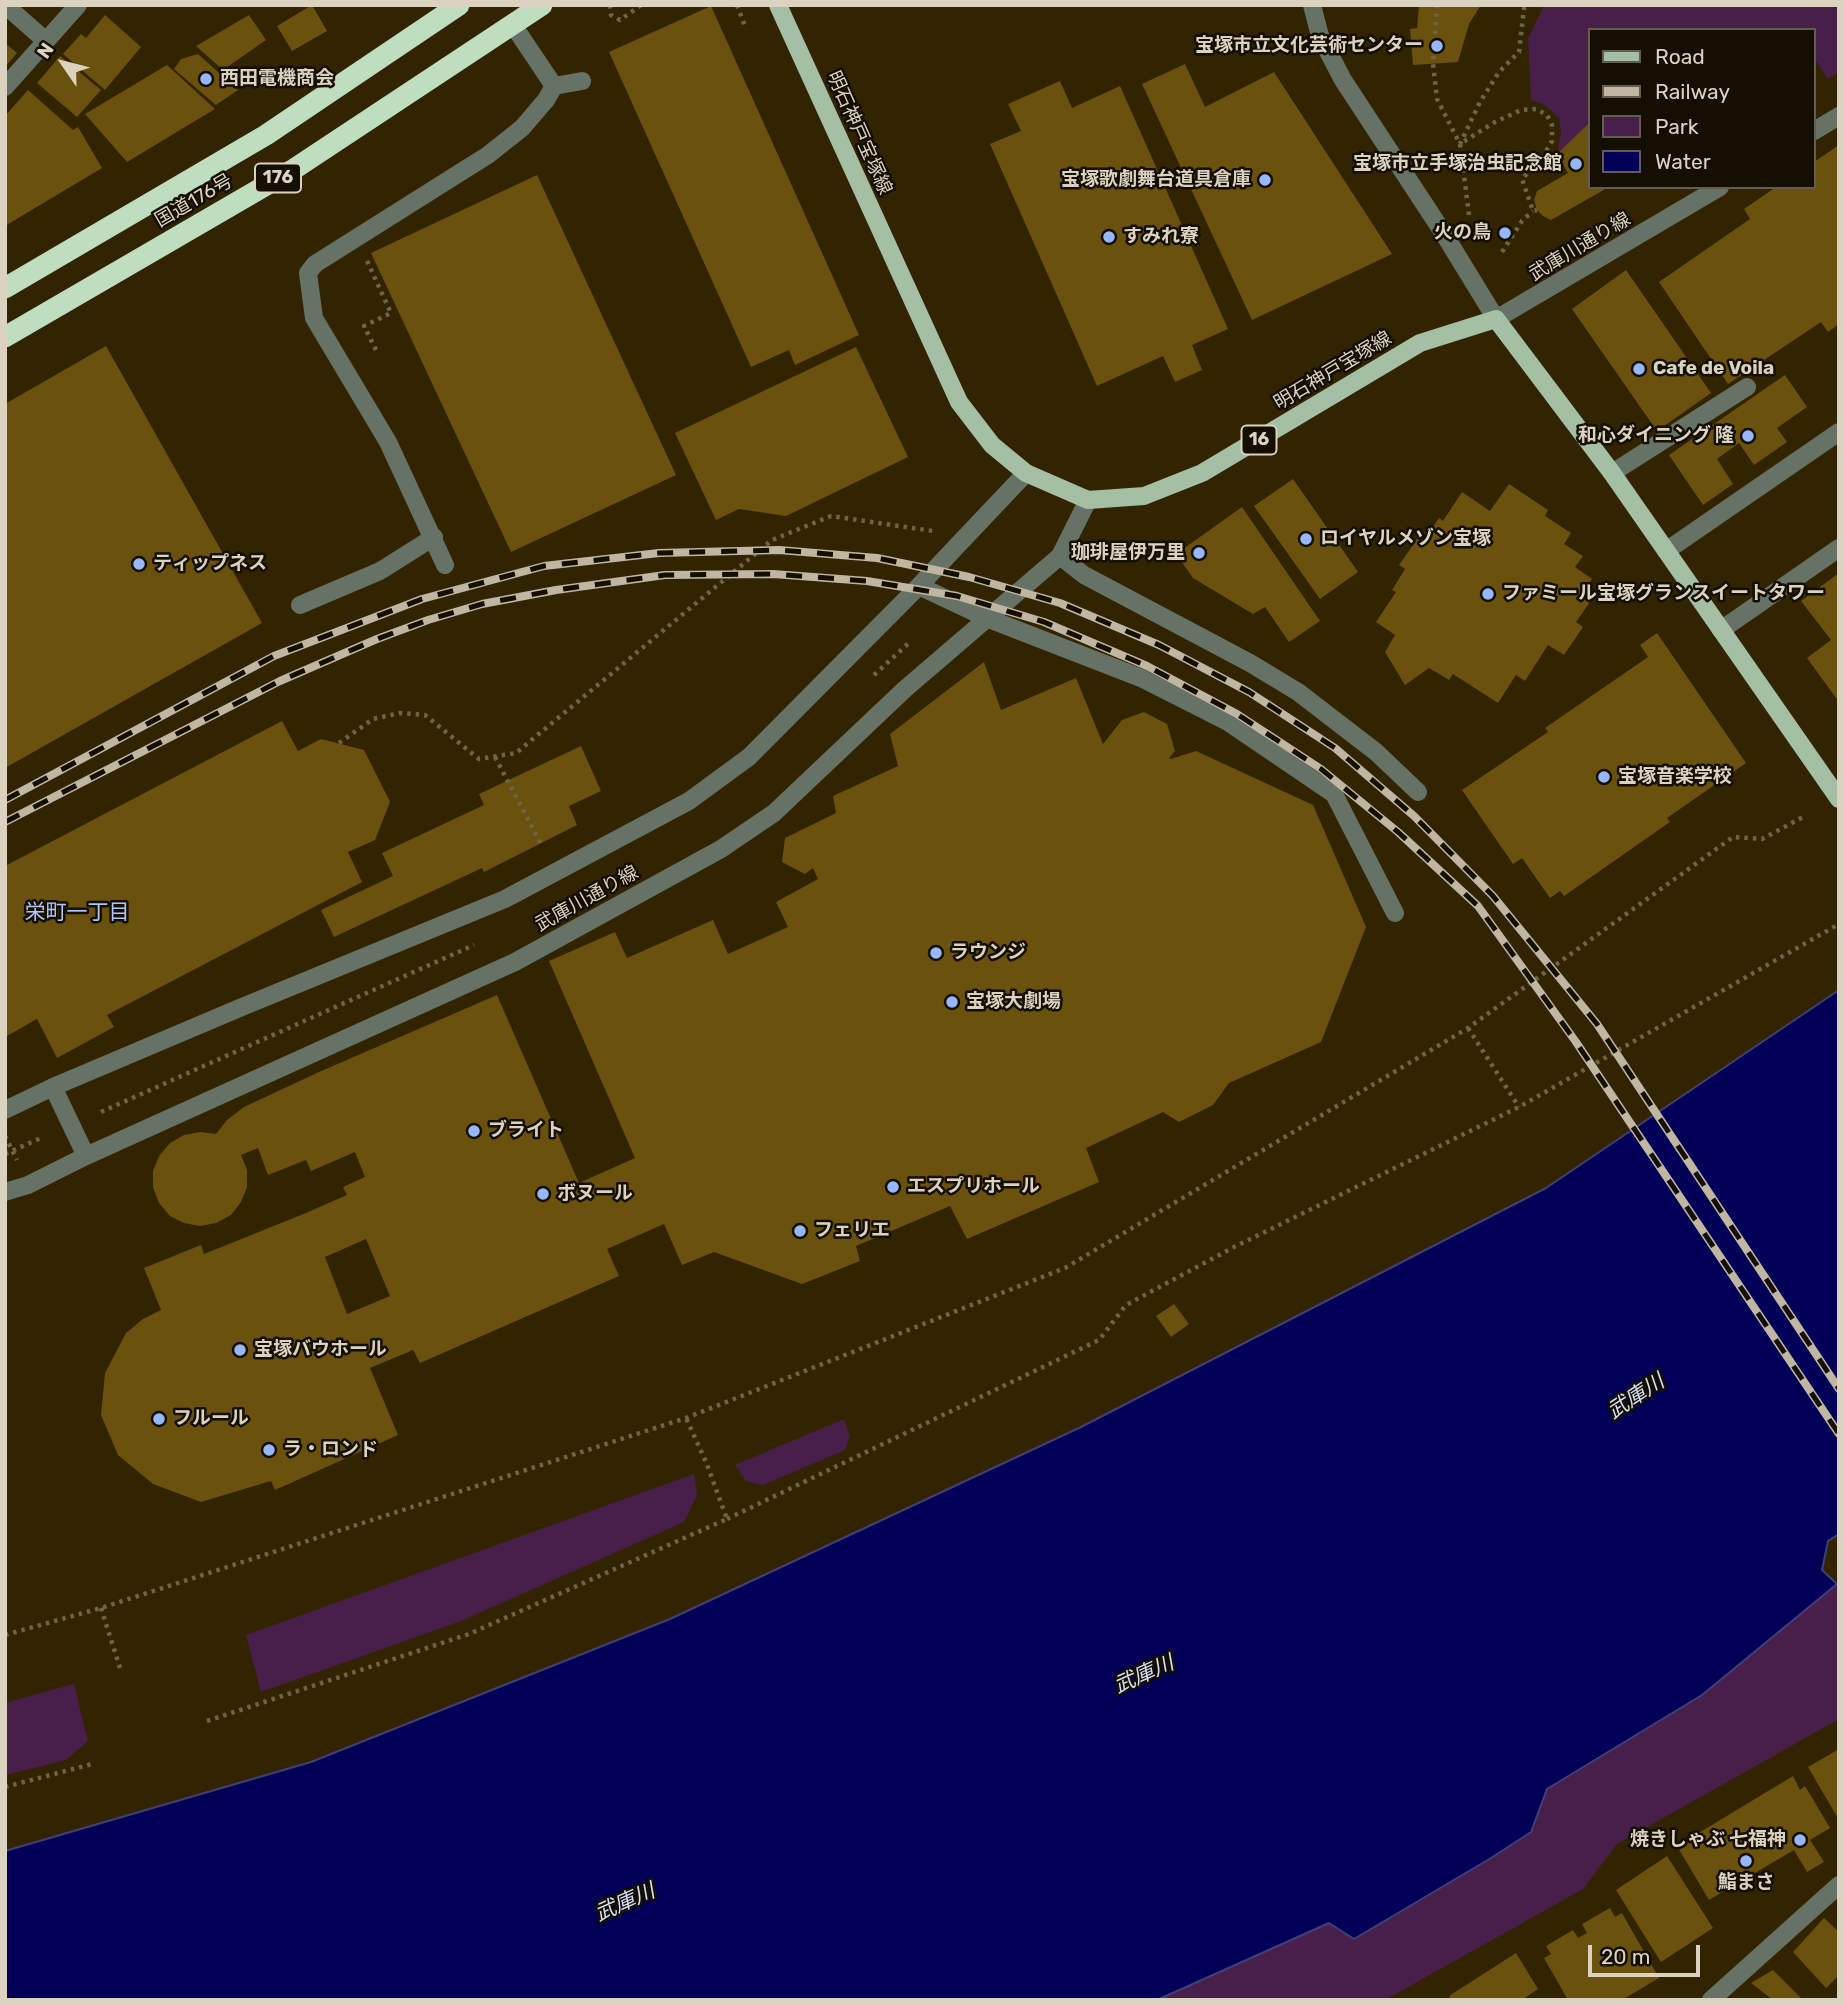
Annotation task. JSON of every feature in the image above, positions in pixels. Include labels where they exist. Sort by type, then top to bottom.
[{"type":"highway","name":"国道176号","points":[[5,288],[266,135],[459,5]]},
{"type":"highway","name":"国道176号","points":[[5,337],[294,169],[542,5]]},
{"type":"main road","name":"明石神戸宝塚線","points":[[778,5],[959,402],[992,444],[1027,473],[1088,500],[1144,496],[1202,473],[1420,343],[1496,319]]},
{"type":"main road","points":[[1496,319],[1612,473],[1839,799]]},
{"type":"street","points":[[5,5],[46,41]]},
{"type":"street","points":[[5,87],[78,5]]},
{"type":"street","points":[[1312,5],[1320,36],[1343,79],[1496,319]]},
{"type":"street","points":[[513,24],[554,86]]},
{"type":"street","points":[[554,86],[582,81]]},
{"type":"street","points":[[445,565],[388,442],[314,318],[309,270],[488,155],[522,128],[546,100],[554,86]]},
{"type":"street","points":[[1816,130],[1839,116]]},
{"type":"street","name":"武庫川通り線","points":[[1496,319],[1717,189]]},
{"type":"street","points":[[1612,473],[1746,387]]},
{"type":"street","points":[[1666,551],[1839,432]]},
{"type":"street","name":"武庫川通り線","points":[[5,1110],[53,1087],[505,900],[688,801],[749,757],[1027,473]]},
{"type":"street","name":"武庫川通り線","points":[[5,1192],[28,1185],[86,1156],[515,962],[721,849],[774,813],[905,689],[1060,556],[1088,500]]},
{"type":"street","points":[[300,605],[380,571],[434,537]]},
{"type":"street","points":[[1721,630],[1839,548]]},
{"type":"street","points":[[1060,556],[1084,575],[1251,663],[1298,692],[1376,752],[1418,792]]},
{"type":"street","points":[[919,586],[989,619],[1141,678],[1227,722],[1334,794],[1395,913]]},
{"type":"street","points":[[53,1087],[86,1156]]},
{"type":"street","points":[[1711,2000],[1839,1885]]},
{"type":"path","points":[[610,5],[611,15],[620,20],[641,5]]},
{"type":"path","points":[[737,5],[746,29]]},
{"type":"path","points":[[1437,5],[1433,64],[1437,99],[1460,144],[1469,215]]},
{"type":"path","points":[[1460,144],[1480,102],[1499,72],[1519,52],[1526,5]]},
{"type":"path","points":[[1460,144],[1495,122],[1521,110],[1536,109],[1547,115],[1552,125],[1552,141],[1542,158],[1522,179],[1535,210],[1522,221],[1502,251]]},
{"type":"path","points":[[363,253],[391,313],[364,326],[376,349]]},
{"type":"path","points":[[339,743],[373,719],[400,713],[425,715],[479,759],[516,753],[772,540],[831,516],[941,532]]},
{"type":"path","points":[[495,757],[541,844]]},
{"type":"path","points":[[5,1634],[101,1608],[686,1418],[1065,1268],[1468,1028],[1733,837],[1762,839],[1803,817]]},
{"type":"path","points":[[207,1721],[469,1634],[727,1519],[1099,1340],[1126,1305],[1234,1247],[1519,1107],[1839,924]]},
{"type":"path","points":[[1468,1028],[1519,1107]]},
{"type":"path","points":[[5,1136],[21,1170]]},
{"type":"path","points":[[5,1154],[41,1139]]},
{"type":"path","points":[[686,1418],[727,1519]]},
{"type":"path","points":[[101,1608],[120,1668]]},
{"type":"path","points":[[5,1787],[92,1764]]},
{"type":"green space","points":[[1544,5],[1839,5],[1839,72],[1828,79],[1816,61],[1816,28],[1588,28],[1588,124],[1557,154],[1561,132],[1559,118],[1545,105],[1531,100],[1528,39]]},
{"type":"green space","points":[[844,1419],[850,1437],[845,1450],[763,1485],[746,1481],[735,1465]]},
{"type":"green space","points":[[694,1474],[697,1495],[684,1522],[461,1621],[261,1692],[246,1635]]},
{"type":"green space","points":[[1839,1583],[1839,1719],[1617,1844],[1583,1889],[1385,2000],[1157,2000],[1329,1923],[1354,1939],[1491,1858],[1531,1832],[1547,1789],[1702,1695]]},
{"type":"green space","points":[[74,1684],[88,1741],[66,1760],[5,1775],[5,1703]]},
{"type":"water","name":"武庫川","points":[[1839,990],[1839,1534],[1828,1541],[1822,1570],[1837,1584],[1702,1695],[1547,1789],[1531,1832],[1354,1939],[1329,1923],[1157,2000],[5,2000],[5,1851],[311,1762],[670,1619],[1081,1427],[1546,1188]]},
{"type":"building","points":[[312,5],[327,31],[292,51],[277,26]]},
{"type":"building","name":"宝塚市立文化芸術センター","points":[[1419,5],[1481,5],[1469,24],[1458,62],[1413,65],[1410,29],[1417,28]]},
{"type":"building","points":[[711,6],[859,335],[795,365],[789,350],[751,367],[609,52]]},
{"type":"building","points":[[105,15],[141,47],[105,90],[63,54],[81,34],[86,38]]},
{"type":"building","points":[[249,15],[266,40],[223,70],[196,46]]},
{"type":"building","points":[[5,43],[17,53],[5,67]]},
{"type":"building","name":"西田電機商会","points":[[198,54],[238,90],[216,105],[174,69],[181,59]]},
{"type":"building","points":[[60,56],[101,90],[77,117],[37,83]]},
{"type":"building","name":"宝塚歌劇舞台道具倉庫","points":[[1185,64],[1205,107],[1274,72],[1392,254],[1252,320],[1142,84]]},
{"type":"building","points":[[167,65],[215,109],[127,162],[85,114]]},
{"type":"building","name":"すみれ寮","points":[[1060,81],[1072,108],[1120,86],[1228,329],[1192,345],[1202,370],[1175,382],[1163,356],[1097,386],[990,144],[1021,131],[1008,104]]},
{"type":"building","points":[[28,90],[73,130],[78,127],[102,168],[5,226],[5,116]]},
{"type":"building","name":"宝塚市立手塚治虫記念館","points":[[1588,124],[1588,189],[1605,189],[1551,220],[1537,210],[1534,200],[1537,191],[1568,173],[1557,154]]},
{"type":"building","points":[[1839,145],[1839,324],[1828,332],[1821,322],[1728,384],[1659,282],[1750,219],[1744,209],[1773,189],[1816,189],[1816,161]]},
{"type":"building","points":[[537,175],[676,475],[511,552],[371,253]]},
{"type":"building","points":[[1626,270],[1711,393],[1657,431],[1572,309]]},
{"type":"building","points":[[106,346],[262,623],[5,768],[5,404]]},
{"type":"building","points":[[856,347],[908,457],[786,516],[739,509],[716,520],[675,433]]},
{"type":"building","points":[[1785,375],[1807,407],[1777,428],[1787,442],[1754,465],[1739,443],[1717,459],[1733,484],[1703,505],[1669,455]]},
{"type":"building","name":"ロイヤルメゾン宝塚","points":[[1293,479],[1358,572],[1320,599],[1254,506]]},
{"type":"building","name":"ファミール宝塚グランスイートタワー","points":[[1509,484],[1548,510],[1545,516],[1571,533],[1564,544],[1583,556],[1575,567],[1592,579],[1580,596],[1590,602],[1576,622],[1583,627],[1564,655],[1548,645],[1525,681],[1516,675],[1498,703],[1453,674],[1449,680],[1429,668],[1405,685],[1385,652],[1395,635],[1376,622],[1396,592],[1392,590],[1405,569],[1399,565],[1420,535],[1425,539],[1439,518],[1443,521],[1462,492],[1490,511]]},
{"type":"building","points":[[1242,507],[1320,621],[1289,642],[1265,607],[1253,614],[1193,578],[1176,554]]},
{"type":"building","points":[[1839,573],[1839,702],[1807,658],[1831,640],[1801,601]]},
{"type":"building","name":"宝塚音楽学校","points":[[1657,633],[1746,763],[1667,818],[1670,822],[1564,896],[1560,891],[1550,898],[1522,858],[1513,864],[1462,790],[1548,732],[1545,728],[1648,657],[1640,645]]},
{"type":"building","name":"宝塚大劇場","points":[[984,662],[1001,710],[1076,678],[1103,744],[1122,720],[1144,712],[1167,724],[1175,751],[1169,758],[1196,751],[1313,805],[1366,927],[1321,1042],[1229,1083],[1213,1105],[1179,1122],[1163,1112],[1086,1148],[1099,1182],[967,1239],[950,1206],[856,1246],[860,1261],[802,1284],[714,1252],[682,1265],[664,1224],[607,1249],[619,1276],[420,1363],[413,1350],[370,1368],[398,1435],[275,1490],[271,1481],[201,1502],[153,1484],[118,1455],[101,1415],[105,1373],[126,1333],[143,1319],[161,1310],[144,1268],[201,1245],[204,1254],[306,1213],[347,1195],[343,1187],[365,1177],[355,1152],[311,1171],[306,1160],[268,1175],[258,1148],[241,1155],[247,1170],[247,1187],[241,1202],[231,1215],[216,1223],[200,1226],[184,1223],[170,1216],[159,1203],[153,1187],[153,1171],[159,1156],[170,1143],[184,1135],[200,1132],[216,1134],[227,1120],[244,1107],[497,995],[579,1183],[635,1158],[549,961],[615,932],[627,958],[713,920],[728,954],[788,927],[776,902],[818,879],[813,868],[805,874],[782,862],[785,838],[836,813],[833,796],[898,766],[890,734]],"holes":[[[366,1239],[390,1296],[347,1314],[325,1257]]]},
{"type":"building","points":[[282,721],[298,751],[321,739],[364,750],[390,802],[375,840],[348,852],[362,882],[107,1015],[114,1027],[57,1058],[37,1019],[5,1037],[5,866]]},
{"type":"building","points":[[581,746],[601,791],[569,806],[577,825],[484,872],[482,868],[334,937],[321,910],[393,876],[382,853],[484,805],[479,794]]},
{"type":"building","points":[[1174,1304],[1189,1324],[1171,1337],[1156,1316]]},
{"type":"building","points":[[1839,1749],[1839,1820],[1808,1767]]},
{"type":"building","points":[[1793,1776],[1800,1790],[1805,1786],[1830,1828],[1810,1840],[1824,1862],[1807,1872],[1794,1850],[1709,1900],[1677,1846]]},
{"type":"building","points":[[1667,1856],[1713,1928],[1661,1962],[1616,1890]]},
{"type":"building","points":[[1610,1908],[1615,1917],[1622,1913],[1659,1978],[1622,2000],[1568,2000],[1544,1958],[1551,1954],[1546,1946],[1573,1930],[1578,1938],[1587,1933],[1582,1924]]},
{"type":"building","points":[[1824,1918],[1839,1932],[1839,1975],[1826,1988],[1793,1952]]},
{"type":"building","points":[[1516,1953],[1538,1989],[1522,2000],[1451,2000],[1449,1996]]},
{"type":"building","points":[[1773,1970],[1803,2000],[1773,2000],[1751,1983]]},
{"type":"railway","points":[[5,800],[274,656],[422,599],[544,566],[659,553],[779,550],[877,558],[969,577],[1060,603],[1159,645],[1249,692],[1335,748],[1414,816],[1493,896],[1597,1024],[1839,1389]]},
{"type":"railway","points":[[5,822],[280,681],[377,639],[482,604],[556,590],[665,575],[773,574],[867,581],[957,596],[1044,622],[1147,666],[1237,714],[1321,769],[1398,832],[1478,906],[1576,1042],[1839,1434]]},
{"type":"place","name":"宝塚市立文化芸術センター","points":[[1437,46]]},
{"type":"place","name":"西田電機商会","points":[[206,79]]},
{"type":"place","name":"宝塚市立手塚治虫記念館","points":[[1576,164]]},
{"type":"place","name":"宝塚歌劇舞台道具倉庫","points":[[1265,180]]},
{"type":"place","name":"火の鳥","points":[[1505,233]]},
{"type":"place","name":"すみれ寮","points":[[1109,237]]},
{"type":"place","name":"Cafe de Voila","points":[[1639,369]]},
{"type":"place","name":"和心ダイニング 隆","points":[[1748,436]]},
{"type":"place","name":"ロイヤルメゾン宝塚","points":[[1306,539]]},
{"type":"place","name":"珈琲屋伊万里","points":[[1199,553]]},
{"type":"place","name":"ティップネス","points":[[139,564]]},
{"type":"place","name":"ファミール宝塚グランスイートタワー","points":[[1488,594]]},
{"type":"place","name":"宝塚音楽学校","points":[[1604,777]]},
{"type":"place","name":"ラウンジ","points":[[936,953]]},
{"type":"place","name":"宝塚大劇場","points":[[952,1002]]},
{"type":"place","name":"ブライト","points":[[474,1131]]},
{"type":"place","name":"エスプリホール","points":[[893,1187]]},
{"type":"place","name":"ボヌール","points":[[543,1194]]},
{"type":"place","name":"フェリエ","points":[[800,1231]]},
{"type":"place","name":"宝塚バウホール","points":[[240,1350]]},
{"type":"place","name":"フルール","points":[[159,1419]]},
{"type":"place","name":"ラ・ロンド","points":[[269,1450]]},
{"type":"place","name":"焼きしゃぶ 七福神","points":[[1800,1840]]},
{"type":"place","name":"鮨まさ","points":[[1746,1861]]},
{"type":"district","name":"栄町一丁目","points":[[77,913]]}]
